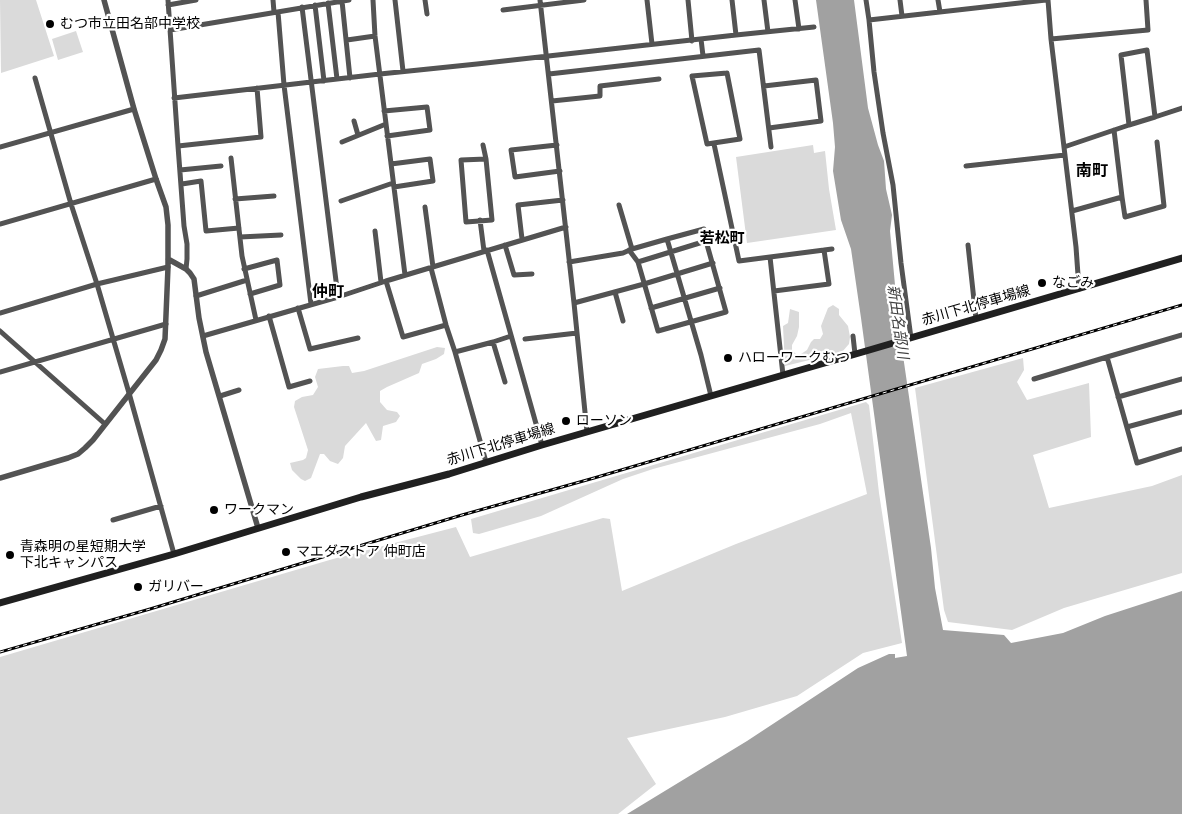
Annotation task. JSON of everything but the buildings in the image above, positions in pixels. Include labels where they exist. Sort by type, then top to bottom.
[{"type":"main road","name":"赤川下北停車場線","points":[[0,602],[174,554],[361,497],[449,474],[542,445],[1182,258]]},
{"type":"street","points":[[0,478],[78,454],[93,440],[156,360],[165,339],[168,267],[166,208],[134,109],[104,0]]},
{"type":"street","points":[[186,270],[187,244],[184,226],[168,2],[196,0]]},
{"type":"street","points":[[273,0],[276,12],[310,304]]},
{"type":"street","points":[[170,30],[349,0]]},
{"type":"street","points":[[373,0],[375,36],[405,275]]},
{"type":"street","points":[[395,0],[403,71]]},
{"type":"street","points":[[425,0],[427,14]]},
{"type":"street","points":[[503,10],[540,3],[584,0]]},
{"type":"street","points":[[647,0],[652,44]]},
{"type":"street","points":[[688,0],[692,40]]},
{"type":"street","points":[[732,0],[736,35]]},
{"type":"street","points":[[764,0],[768,32]]},
{"type":"street","points":[[795,0],[799,29]]},
{"type":"street","points":[[866,0],[883,134],[893,185],[910,338]]},
{"type":"street","points":[[900,0],[902,16]]},
{"type":"street","points":[[938,0],[940,12]]},
{"type":"street","points":[[869,20],[1047,0],[1076,247],[1079,289]]},
{"type":"street","points":[[1051,38],[1148,30],[1146,0]]},
{"type":"street","points":[[342,1],[350,78]]},
{"type":"street","points":[[328,3],[337,79]]},
{"type":"street","points":[[540,3],[560,171],[587,432]]},
{"type":"street","points":[[315,5],[324,81]]},
{"type":"street","points":[[302,7],[338,297]]},
{"type":"street","points":[[174,98],[403,71],[814,27]]},
{"type":"street","points":[[347,40],[375,36]]},
{"type":"street","points":[[701,40],[702,56]]},
{"type":"street","points":[[549,74],[759,50],[771,147]]},
{"type":"street","points":[[1130,125],[1121,55],[1147,50],[1155,117]]},
{"type":"street","points":[[727,73],[740,140],[714,144],[707,144],[692,76],[727,73]]},
{"type":"street","points":[[35,78],[71,204],[129,393],[174,554]]},
{"type":"street","points":[[552,101],[600,96],[600,86],[659,79]]},
{"type":"street","points":[[764,86],[816,80],[821,121],[769,128]]},
{"type":"street","points":[[178,146],[261,137],[257,88]]},
{"type":"street","points":[[384,111],[427,106],[430,130],[387,136]]},
{"type":"street","points":[[1064,147],[1182,108]]},
{"type":"street","points":[[0,147],[134,109]]},
{"type":"street","points":[[354,120],[358,135]]},
{"type":"street","points":[[342,142],[386,124]]},
{"type":"street","points":[[1114,130],[1125,217],[1164,206],[1157,142]]},
{"type":"street","points":[[714,144],[739,262],[832,249]]},
{"type":"street","points":[[483,145],[486,159],[492,220],[466,222],[461,160],[486,159]]},
{"type":"street","points":[[557,145],[511,150],[515,178],[560,171]]},
{"type":"street","points":[[966,166],[1065,155]]},
{"type":"street","points":[[231,158],[244,269],[256,320]]},
{"type":"street","points":[[341,201],[393,185],[433,181],[430,159],[391,164]]},
{"type":"street","points":[[180,170],[221,166]]},
{"type":"street","points":[[0,224],[156,179]]},
{"type":"street","points":[[182,184],[201,181],[206,231],[238,228]]},
{"type":"street","points":[[236,199],[274,196]]},
{"type":"street","points":[[1072,211],[1122,197]]},
{"type":"street","points":[[522,239],[518,206],[563,200]]},
{"type":"street","points":[[569,262],[623,253],[630,250],[667,239],[704,229],[726,312],[658,331],[638,262],[630,250],[619,205]]},
{"type":"street","points":[[425,207],[432,267],[446,325],[486,462]]},
{"type":"street","points":[[480,220],[485,251],[542,445]]},
{"type":"street","points":[[203,336],[566,227]]},
{"type":"street","points":[[375,231],[384,281],[403,337],[446,325]]},
{"type":"street","points":[[240,237],[281,235]]},
{"type":"street","points":[[667,239],[711,396]]},
{"type":"street","points":[[638,262],[706,241]]},
{"type":"street","points":[[505,245],[514,275],[532,274]]},
{"type":"street","points":[[968,245],[976,319]]},
{"type":"street","points":[[774,291],[829,284],[824,250]]},
{"type":"street","points":[[770,257],[783,375]]},
{"type":"street","points":[[168,259],[190,273],[194,279],[203,336],[258,528]]},
{"type":"street","points":[[244,269],[277,260],[280,285],[250,294]]},
{"type":"street","points":[[574,303],[713,263]]},
{"type":"street","points":[[0,313],[97,284],[168,267]]},
{"type":"street","points":[[196,296],[247,280]]},
{"type":"street","points":[[651,308],[720,288]]},
{"type":"street","points":[[615,292],[623,321]]},
{"type":"street","points":[[298,308],[310,349],[358,338]]},
{"type":"street","points":[[269,316],[289,387],[310,381]]},
{"type":"street","points":[[0,372],[166,324]]},
{"type":"street","points":[[0,331],[105,424]]},
{"type":"street","points":[[525,339],[577,333]]},
{"type":"street","points":[[1034,379],[1182,335]]},
{"type":"street","points":[[455,352],[511,336]]},
{"type":"street","points":[[853,336],[855,354]]},
{"type":"street","points":[[493,342],[505,382]]},
{"type":"street","points":[[1107,358],[1137,463],[1182,449]]},
{"type":"street","points":[[1118,398],[1182,378]]},
{"type":"street","points":[[220,396],[240,390]]},
{"type":"street","points":[[1127,427],[1182,412]]},
{"type":"street","points":[[113,520],[161,506]]},
{"type":"shaded area","points":[[0,0],[36,0],[54,56],[1,73]]},
{"type":"shaded area","points":[[76,31],[83,52],[58,60],[52,39]]},
{"type":"shaded area","points":[[813,145],[814,153],[825,151],[836,230],[747,243],[736,157]]},
{"type":"shaded area","points":[[833,305],[839,309],[839,315],[848,326],[849,344],[842,352],[785,366],[783,326],[788,323],[790,309],[799,312],[799,327],[792,350],[796,354],[801,354],[807,350],[814,339],[820,339],[823,334],[821,326],[828,308]]},
{"type":"shaded area","points":[[437,347],[445,348],[444,354],[422,364],[419,373],[380,391],[380,402],[387,410],[397,412],[400,416],[396,422],[383,426],[381,440],[376,441],[366,423],[345,446],[343,458],[338,464],[330,461],[324,454],[320,454],[311,478],[305,481],[292,470],[290,463],[306,458],[308,450],[294,407],[295,401],[302,397],[313,395],[318,387],[315,377],[318,369],[349,366],[352,373],[364,371]]},
{"type":"shaded area","points":[[1023,358],[1024,370],[1017,382],[1027,400],[1089,383],[1091,437],[1033,455],[1049,508],[1152,486],[1182,475],[1182,573],[1064,608],[1012,630],[948,622],[944,610],[915,388]]},
{"type":"shaded area","points":[[866,402],[869,405],[879,493],[902,643],[863,653],[797,696],[725,717],[627,738],[656,784],[618,814],[0,814],[0,657],[333,559],[456,527],[470,557],[603,518],[610,519],[622,591],[736,544],[867,494],[851,413],[820,424],[653,469],[623,479],[541,516],[479,534],[473,533],[471,519]]},
{"type":"water","name":"新田名部川","points":[[816,0],[854,0],[868,108],[884,161],[886,189],[892,215],[890,231],[899,328],[931,548],[935,588],[943,630],[1004,635],[1011,643],[1063,633],[1105,616],[1182,591],[1182,814],[627,814],[747,741],[858,668],[889,654],[895,654],[895,658],[907,656],[851,249],[841,220],[833,171],[835,147],[833,123]]},
{"type":"railway","points":[[0,652],[1182,305]]},
{"type":"place","name":"むつ市立田名部中学校","points":[[50,24]]},
{"type":"place","name":"なごみ","points":[[1042,283]]},
{"type":"place","name":"ハローワークむつ","points":[[728,358]]},
{"type":"place","name":"ローソン","points":[[566,421]]},
{"type":"place","name":"ワークマン","points":[[214,510]]},
{"type":"place","name":"マエダストア 仲町店","points":[[286,552]]},
{"type":"place","name":"青森明の星短期大学 下北キャンパス","points":[[10,555]]},
{"type":"place","name":"ガリバー","points":[[138,587]]},
{"type":"district","name":"南町","points":[[1092,172]]},
{"type":"district","name":"若松町","points":[[722,239]]},
{"type":"district","name":"仲町","points":[[328,293]]}]
